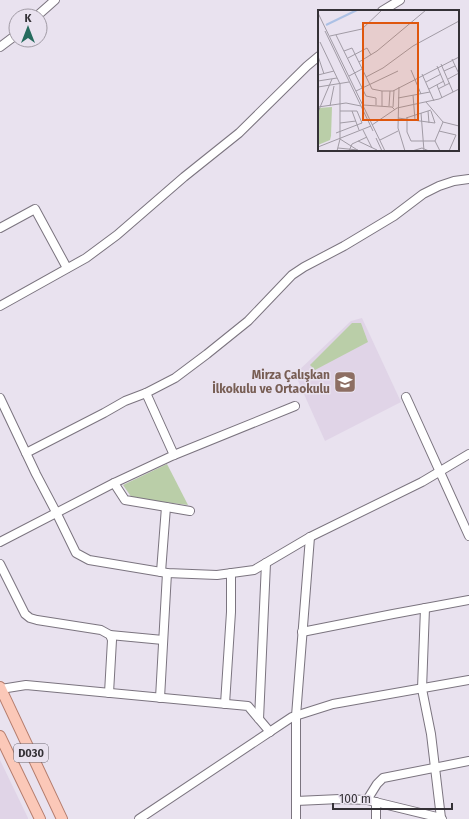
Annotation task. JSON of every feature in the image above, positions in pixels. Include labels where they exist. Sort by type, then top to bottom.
[{"type":"main road","name":"D030","points":[[1,688],[62,819]]},
{"type":"main road","name":"D030","points":[[0,736],[40,819]]},
{"type":"street","points":[[46,8],[55,0]]},
{"type":"street","points":[[384,10],[400,0]]},
{"type":"street","points":[[0,306],[86,258],[117,235],[184,177],[239,133],[318,57]]},
{"type":"street","points":[[26,453],[104,413],[125,400],[146,393],[175,378],[248,321],[292,275],[387,220],[423,194],[454,181],[469,179]]},
{"type":"street","points":[[0,228],[35,209],[67,268]]},
{"type":"street","points":[[146,393],[174,455]]},
{"type":"street","points":[[406,397],[469,536]]},
{"type":"street","points":[[0,398],[76,553],[89,560],[164,572],[217,575],[254,570],[310,537],[422,482],[469,454]]},
{"type":"street","points":[[0,542],[114,483],[174,455],[295,406]]},
{"type":"street","points":[[114,483],[125,500],[190,510]]},
{"type":"street","points":[[160,698],[166,507]]},
{"type":"street","points":[[296,819],[296,716],[310,537]]},
{"type":"street","points":[[259,720],[266,563]]},
{"type":"street","points":[[0,564],[25,614],[30,618],[101,630],[110,635],[163,640]]},
{"type":"street","points":[[225,704],[231,612],[231,573]]},
{"type":"street","points":[[302,632],[469,600]]},
{"type":"street","points":[[296,801],[340,799],[367,800],[442,818],[431,734],[422,689],[425,608]]},
{"type":"street","points":[[109,693],[112,640],[110,635]]},
{"type":"street","points":[[139,819],[292,717],[333,704],[469,680]]},
{"type":"street","points":[[1,688],[26,685],[248,706],[270,732]]},
{"type":"street","points":[[367,800],[377,784],[383,778],[469,761]]},
{"type":"street","points":[[376,802],[376,819]]},
{"type":"shaded area","name":"Mirza Çalışkan İlkokulu ve Ortaokulu","points":[[362,318],[401,402],[325,441],[295,374],[351,321]]},
{"type":"shaded area","points":[[0,760],[28,818],[28,819],[0,819]]},
{"type":"green space","points":[[352,323],[361,323],[368,342],[315,370],[310,365]]},
{"type":"green space","points":[[167,464],[188,505],[132,498],[123,485]]},
{"type":"place","name":"Mirza Çalışkan İlkokulu ve Ortaokulu","points":[[345,382]]}]
